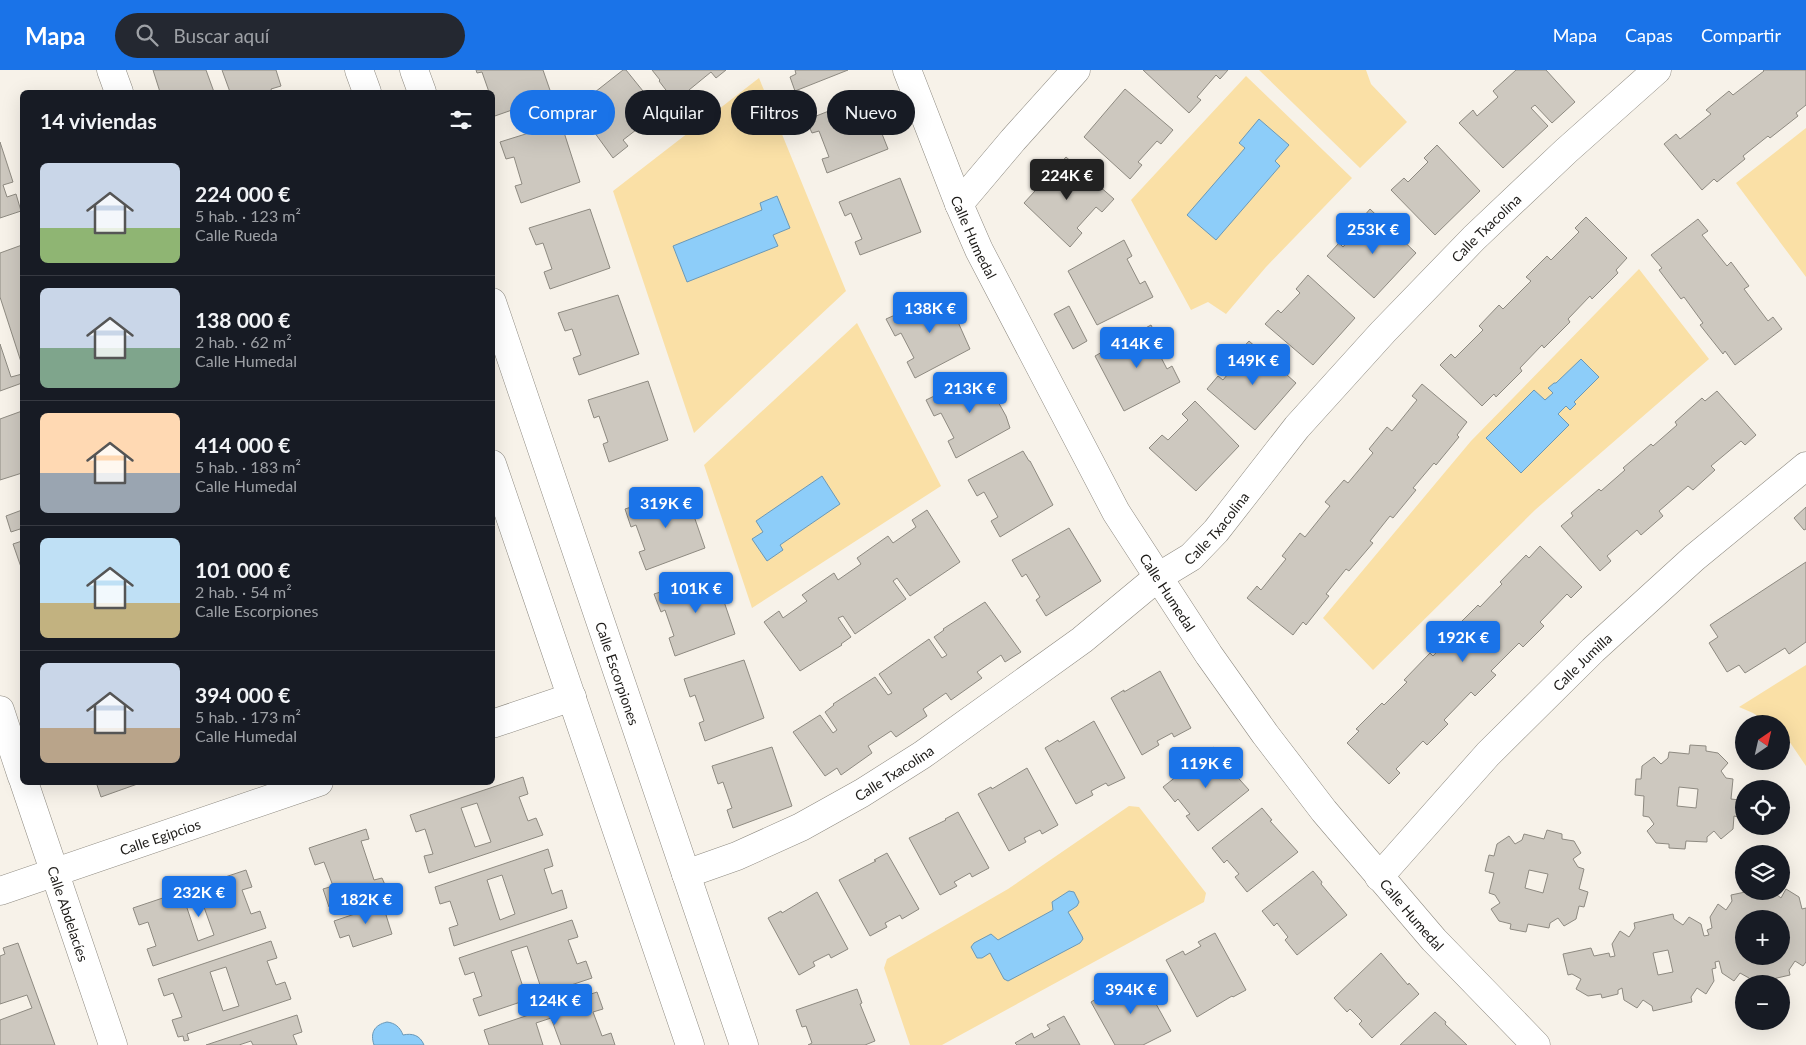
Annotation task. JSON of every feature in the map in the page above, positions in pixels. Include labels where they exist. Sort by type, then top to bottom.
[{"type":"street","points":[[111,70],[118,90]]},
{"type":"street","points":[[359,70],[365,90]]},
{"type":"street","points":[[414,70],[421,90]]},
{"type":"street","name":"Calle Humedal","points":[[907,70],[979,250],[1116,512],[1209,656],[1324,811],[1434,940],[1536,1045]]},
{"type":"street","points":[[959,204],[1076,70]]},
{"type":"street","name":"Calle Txacolina","points":[[686,874],[737,856],[801,827],[862,793],[922,756],[1082,640],[1158,577],[1191,557],[1202,546],[1297,427],[1384,332],[1474,238],[1566,151],[1657,70]]},
{"type":"street","name":"Calle Escorpiones","points":[[495,311],[744,1045]]},
{"type":"street","name":"Calle Jumilla","points":[[1379,877],[1488,754],[1593,650],[1694,558],[1806,466]]},
{"type":"street","points":[[495,473],[690,1045]]},
{"type":"street","points":[[495,723],[572,697]]},
{"type":"street","points":[[0,710],[20,771]]},
{"type":"street","name":"Calle Abdelacíes","points":[[25,785],[113,1045]]},
{"type":"street","name":"Calle Egipcios","points":[[0,891],[310,785]]},
{"type":"shaded area","points":[[1259,70],[1366,70],[1371,84],[1407,122],[1360,168]]},
{"type":"shaded area","points":[[1246,76],[1352,178],[1266,267],[1226,314],[1208,302],[1191,310],[1131,200]]},
{"type":"shaded area","points":[[759,78],[764,90],[743,90]]},
{"type":"shaded area","points":[[731,100],[731,135],[782,135],[846,291],[694,433],[613,191],[685,135],[721,135],[721,107]]},
{"type":"shaded area","points":[[1806,128],[1806,277],[1736,183]]},
{"type":"shaded area","points":[[1639,269],[1709,359],[1535,510],[1373,670],[1323,618],[1471,441]]},
{"type":"shaded area","points":[[857,323],[941,486],[752,608],[704,465]]},
{"type":"shaded area","points":[[1806,665],[1806,766],[1790,742],[1790,715],[1756,715],[1739,707]]},
{"type":"shaded area","points":[[1129,806],[1139,807],[1206,893],[1204,902],[942,1045],[910,1045],[884,968],[887,959],[1008,889]]},
{"type":"water","points":[[1259,119],[1289,145],[1275,161],[1280,166],[1216,240],[1187,215],[1245,148],[1239,143]]},
{"type":"water","points":[[777,196],[790,228],[773,235],[778,246],[687,282],[673,246],[762,210],[760,203]]},
{"type":"water","points":[[1581,359],[1599,377],[1574,402],[1576,404],[1570,410],[1566,406],[1558,414],[1569,425],[1521,473],[1486,438],[1534,390],[1545,400],[1553,393],[1548,388],[1556,383]]},
{"type":"water","points":[[822,476],[840,504],[780,545],[783,550],[767,561],[752,539],[763,532],[756,521]]},
{"type":"water","points":[[1069,891],[1074,892],[1079,902],[1077,906],[1068,912],[1082,936],[1083,939],[1080,943],[1008,981],[1004,979],[990,953],[982,958],[977,958],[971,947],[974,943],[991,934],[998,940],[1053,910],[1052,902]]},
{"type":"water","points":[[387,1022],[397,1026],[403,1035],[410,1034],[418,1037],[424,1045],[374,1045],[374,1030],[379,1025]]},
{"type":"building","points":[[153,70],[206,70],[213,90],[159,90]]},
{"type":"building","points":[[222,70],[276,70],[281,86],[271,90],[229,90]]},
{"type":"building","points":[[476,70],[543,70],[550,90],[510,90],[510,111],[495,116],[495,90],[488,90],[482,72],[477,73]]},
{"type":"building","points":[[623,70],[626,70],[642,90],[625,90],[625,135],[629,135],[623,140],[628,146],[613,158],[596,135],[615,135],[615,90],[598,90]]},
{"type":"building","points":[[652,70],[726,70],[716,78],[711,72],[689,90],[666,90]]},
{"type":"building","points":[[795,70],[848,70],[798,90],[795,90],[790,77],[796,74]]},
{"type":"building","points":[[1143,70],[1228,70],[1220,79],[1216,75],[1197,97],[1201,100],[1189,113]]},
{"type":"building","points":[[1516,70],[1546,70],[1575,102],[1552,123],[1535,105],[1531,108],[1548,126],[1503,168],[1459,123],[1473,110],[1477,116],[1498,97],[1493,91]]},
{"type":"building","points":[[1763,70],[1806,70],[1806,105],[1796,113],[1798,116],[1743,156],[1745,159],[1717,182],[1714,179],[1702,190],[1664,144],[1676,134],[1680,139],[1711,114],[1706,110],[1729,91],[1733,95]]},
{"type":"building","points":[[1125,89],[1173,130],[1161,144],[1157,141],[1138,162],[1142,165],[1130,179],[1084,137]]},
{"type":"building","points":[[827,112],[827,135],[882,135],[888,149],[827,173],[822,159],[829,157],[819,131],[817,132],[817,116]]},
{"type":"building","points":[[522,135],[565,135],[580,182],[521,203],[515,186],[522,184],[514,157],[506,159],[500,142]]},
{"type":"building","points":[[0,142],[13,182],[3,185],[7,197],[16,194],[20,211],[0,218]]},
{"type":"building","points":[[1437,145],[1480,191],[1435,235],[1391,190],[1404,178],[1408,182],[1428,162],[1424,158]]},
{"type":"building","points":[[1066,157],[1114,199],[1102,212],[1096,207],[1077,228],[1082,233],[1070,247],[1024,203]]},
{"type":"building","points":[[900,178],[921,232],[860,255],[855,242],[862,239],[851,213],[845,216],[839,202]]},
{"type":"building","points":[[590,209],[610,268],[550,289],[544,272],[552,269],[543,243],[536,245],[529,228]]},
{"type":"building","points":[[1370,209],[1416,253],[1374,298],[1327,256],[1339,243],[1343,247],[1362,226],[1359,222]]},
{"type":"building","points":[[1586,217],[1627,258],[1616,270],[1618,273],[1592,299],[1590,296],[1568,319],[1570,322],[1544,348],[1542,345],[1520,368],[1522,371],[1496,397],[1494,394],[1482,406],[1440,365],[1451,354],[1455,358],[1483,330],[1479,326],[1499,305],[1503,309],[1531,281],[1526,277],[1547,256],[1551,260],[1579,232],[1575,228]]},
{"type":"building","points":[[1698,219],[1708,231],[1702,235],[1727,266],[1731,262],[1749,286],[1744,289],[1768,321],[1773,317],[1782,329],[1735,365],[1725,351],[1723,354],[1700,325],[1703,323],[1684,297],[1681,299],[1659,270],[1662,268],[1651,255]]},
{"type":"building","points":[[1124,240],[1132,256],[1127,259],[1140,284],[1145,281],[1153,297],[1097,325],[1068,271]]},
{"type":"building","points":[[20,246],[20,359],[0,297],[0,253]]},
{"type":"building","points":[[1308,275],[1355,318],[1313,365],[1265,324],[1278,310],[1281,313],[1300,293],[1296,289]]},
{"type":"building","points":[[943,294],[948,305],[950,304],[970,349],[915,378],[907,362],[914,358],[901,333],[895,336],[886,319]]},
{"type":"building","points":[[618,295],[639,354],[579,375],[573,358],[581,355],[572,329],[565,331],[558,313]]},
{"type":"building","points":[[1069,306],[1087,341],[1073,349],[1054,314]]},
{"type":"building","points":[[1151,325],[1159,341],[1154,344],[1167,369],[1172,366],[1180,382],[1124,411],[1095,356]]},
{"type":"building","points":[[1249,341],[1296,383],[1255,430],[1207,389],[1218,376],[1223,380],[1241,358],[1237,354]]},
{"type":"building","points":[[0,344],[11,377],[20,375],[20,384],[0,391]]},
{"type":"building","points":[[982,373],[1006,416],[1010,428],[956,458],[948,441],[954,438],[941,413],[934,416],[926,400]]},
{"type":"building","points":[[648,381],[668,440],[609,462],[603,444],[608,442],[599,416],[594,418],[588,400]]},
{"type":"building","points":[[1422,384],[1467,422],[1457,435],[1459,437],[1436,465],[1434,463],[1413,488],[1416,490],[1393,518],[1390,516],[1370,541],[1373,543],[1349,571],[1346,569],[1326,594],[1329,596],[1306,625],[1303,622],[1293,635],[1247,598],[1257,586],[1261,590],[1286,559],[1282,556],[1300,533],[1305,537],[1330,506],[1325,502],[1344,480],[1348,483],[1373,453],[1369,449],[1387,427],[1392,431],[1417,400],[1412,396]]},
{"type":"building","points":[[1717,391],[1756,435],[1745,445],[1741,441],[1711,466],[1715,470],[1693,490],[1688,486],[1659,511],[1663,516],[1641,535],[1637,530],[1607,556],[1611,561],[1600,571],[1561,526],[1573,516],[1571,513],[1599,489],[1601,491],[1625,470],[1623,468],[1677,425],[1675,422],[1702,398],[1705,401]]},
{"type":"building","points":[[1195,401],[1239,446],[1196,491],[1149,448],[1162,435],[1168,440],[1188,420],[1182,414]]},
{"type":"building","points":[[20,412],[20,474],[0,480],[0,419]]},
{"type":"building","points":[[1023,451],[1053,505],[1000,537],[991,521],[998,517],[984,492],[977,496],[968,480]]},
{"type":"building","points":[[685,490],[705,548],[646,570],[639,552],[645,550],[636,525],[631,527],[625,509]]},
{"type":"building","points":[[1806,507],[1806,529],[1804,530],[1794,518]]},
{"type":"building","points":[[927,510],[960,562],[910,596],[897,578],[893,581],[906,599],[855,634],[843,616],[838,618],[851,637],[842,645],[800,671],[764,622],[779,611],[783,618],[807,601],[802,595],[834,573],[838,580],[861,564],[857,558],[888,536],[893,543],[916,527],[912,520]]},
{"type":"building","points":[[20,511],[20,529],[11,532],[6,516]]},
{"type":"building","points":[[1069,528],[1101,581],[1046,616],[1036,600],[1040,597],[1026,574],[1022,577],[1012,560]]},
{"type":"building","points":[[20,542],[20,564],[13,544]]},
{"type":"building","points":[[1540,546],[1582,587],[1571,598],[1567,594],[1540,622],[1544,626],[1523,647],[1519,643],[1491,671],[1496,675],[1475,696],[1471,692],[1444,720],[1448,724],[1427,745],[1423,741],[1396,769],[1400,773],[1389,784],[1347,743],[1359,731],[1356,729],[1407,682],[1404,680],[1430,653],[1433,656],[1455,633],[1452,631],[1478,605],[1480,607],[1502,584],[1500,582],[1526,555],[1529,558]]},
{"type":"building","points":[[1806,562],[1806,642],[1789,654],[1785,648],[1745,673],[1739,665],[1727,672],[1709,643],[1718,637],[1710,625]]},
{"type":"building","points":[[715,575],[735,634],[675,656],[669,638],[674,636],[665,610],[661,612],[654,594]]},
{"type":"building","points":[[985,602],[1021,652],[1005,662],[1001,655],[977,672],[982,678],[951,700],[946,693],[923,709],[927,716],[896,737],[891,731],[868,746],[872,753],[841,775],[837,768],[825,776],[793,732],[820,715],[833,733],[837,730],[825,712],[833,704],[875,677],[888,695],[892,693],[879,674],[929,639],[942,658],[947,655],[934,637],[943,629]]},
{"type":"building","points":[[744,660],[764,718],[705,741],[699,723],[704,721],[695,695],[690,697],[684,679]]},
{"type":"building","points":[[1160,671],[1191,728],[1174,737],[1172,733],[1157,741],[1159,745],[1142,755],[1111,698]]},
{"type":"building","points":[[1094,721],[1125,778],[1108,786],[1106,783],[1091,791],[1093,795],[1076,804],[1045,748],[1058,740],[1059,742]]},
{"type":"building","points":[[1690,745],[1706,746],[1706,751],[1718,753],[1728,763],[1721,771],[1726,778],[1733,779],[1731,799],[1735,799],[1735,816],[1733,829],[1721,839],[1714,831],[1707,837],[1707,842],[1686,841],[1685,849],[1669,848],[1669,844],[1656,843],[1647,831],[1654,824],[1649,817],[1643,816],[1644,796],[1635,795],[1636,779],[1641,779],[1642,766],[1654,757],[1661,764],[1668,758],[1669,752],[1689,754]],"holes":[[[1679,787],[1698,789],[1696,808],[1677,806]]]},
{"type":"building","points":[[772,747],[792,806],[733,828],[727,810],[732,808],[723,782],[718,784],[712,766]]},
{"type":"building","points":[[1214,747],[1222,760],[1249,790],[1198,831],[1186,816],[1190,814],[1178,799],[1175,802],[1163,787]]},
{"type":"building","points":[[1027,768],[1058,825],[1042,834],[1040,830],[1024,838],[1026,842],[1009,851],[978,794],[991,787],[992,789]]},
{"type":"building","points":[[523,777],[528,794],[519,797],[528,821],[536,818],[543,835],[429,873],[424,856],[433,854],[425,829],[416,832],[410,815]],"holes":[[[477,803],[491,842],[475,847],[461,808]]]},
{"type":"building","points":[[97,785],[135,785],[101,797]]},
{"type":"building","points":[[1262,808],[1272,820],[1270,821],[1298,852],[1247,892],[1235,877],[1239,874],[1227,860],[1224,863],[1212,848]]},
{"type":"building","points":[[958,812],[989,868],[972,877],[970,873],[954,882],[957,886],[940,895],[909,838]]},
{"type":"building","points":[[366,829],[369,839],[361,841],[374,880],[382,878],[386,887],[329,907],[323,889],[333,886],[324,862],[315,865],[309,848]]},
{"type":"building","points":[[1547,830],[1562,834],[1562,839],[1574,841],[1581,853],[1573,859],[1578,867],[1584,869],[1579,889],[1588,892],[1584,907],[1579,906],[1576,919],[1564,926],[1558,918],[1550,923],[1549,928],[1528,924],[1526,932],[1510,929],[1511,924],[1499,921],[1491,909],[1500,903],[1495,895],[1489,893],[1494,873],[1485,871],[1489,855],[1494,856],[1497,844],[1509,836],[1515,844],[1522,840],[1524,834],[1544,839]],"holes":[[[1529,870],[1548,874],[1543,893],[1525,888]]]},
{"type":"building","points":[[548,849],[553,866],[544,869],[552,894],[562,890],[567,908],[454,946],[449,928],[458,925],[450,901],[440,904],[435,887]],"holes":[[[502,875],[515,914],[500,920],[487,880]]]},
{"type":"building","points":[[887,853],[919,909],[902,919],[900,915],[885,923],[887,927],[870,936],[839,880],[876,861],[874,860]]},
{"type":"building","points":[[246,870],[252,887],[242,890],[251,914],[260,911],[266,928],[153,966],[147,949],[156,946],[148,922],[139,925],[133,908]],"holes":[[[200,896],[214,935],[198,941],[185,902]]]},
{"type":"building","points":[[1313,871],[1322,882],[1321,884],[1347,915],[1297,955],[1285,940],[1288,937],[1277,923],[1274,926],[1262,911]]},
{"type":"building","points":[[1790,891],[1799,897],[1802,909],[1806,908],[1806,962],[1803,966],[1795,961],[1789,970],[1790,975],[1744,975],[1740,973],[1735,975],[1734,981],[1722,973],[1719,961],[1715,962],[1716,968],[1712,969],[1714,981],[1706,994],[1697,988],[1691,997],[1692,1002],[1653,1011],[1652,1006],[1643,1000],[1637,1008],[1624,1000],[1622,988],[1618,990],[1618,994],[1602,998],[1601,994],[1588,996],[1576,989],[1581,979],[1572,974],[1568,975],[1563,954],[1591,948],[1594,956],[1609,953],[1610,957],[1615,956],[1612,944],[1620,931],[1629,937],[1635,928],[1634,923],[1673,914],[1674,919],[1683,925],[1689,917],[1701,924],[1704,936],[1709,935],[1707,930],[1712,928],[1710,917],[1718,904],[1726,910],[1732,901],[1731,895],[1735,894],[1735,900],[1790,900]],"holes":[[[1668,950],[1673,972],[1658,975],[1653,953]]]},
{"type":"building","points":[[817,892],[848,949],[831,958],[829,954],[813,962],[815,966],[799,975],[768,918],[781,911],[782,913]]},
{"type":"building","points":[[390,902],[394,912],[386,915],[392,934],[353,947],[349,935],[340,938],[334,921]]},
{"type":"building","points":[[572,920],[578,937],[568,940],[577,964],[586,961],[592,978],[479,1016],[473,999],[482,996],[474,972],[465,975],[459,958]],"holes":[[[527,946],[540,985],[524,990],[511,951]]]},
{"type":"building","points":[[1215,933],[1246,990],[1232,996],[1197,1017],[1166,960],[1183,951],[1185,955],[1201,946],[1198,942]]},
{"type":"building","points":[[271,941],[277,958],[267,961],[276,985],[285,982],[291,999],[187,1034],[189,1040],[184,1041],[183,1036],[178,1037],[172,1020],[182,1017],[173,993],[164,996],[158,979]],"holes":[[[226,967],[239,1006],[223,1011],[210,972]]]},
{"type":"building","points":[[18,943],[55,1045],[0,1045],[0,1020],[32,1008],[27,995],[0,1004],[0,956],[5,954],[3,948]]},
{"type":"building","points":[[1381,953],[1408,985],[1409,983],[1419,994],[1372,1038],[1359,1024],[1362,1021],[1350,1009],[1347,1012],[1334,998]]},
{"type":"building","points":[[1140,975],[1171,1031],[1143,1045],[1115,1045],[1091,1002],[1107,992],[1109,996],[1125,988],[1123,984]]},
{"type":"building","points":[[857,989],[862,1003],[860,1004],[875,1041],[865,1045],[808,1045],[812,1043],[806,1026],[802,1027],[796,1010]]},
{"type":"building","points":[[597,992],[603,1009],[593,1012],[602,1036],[611,1033],[615,1045],[561,1045],[551,1018],[536,1023],[543,1045],[489,1045],[484,1030]]},
{"type":"building","points":[[1435,1012],[1467,1045],[1400,1045]]},
{"type":"building","points":[[297,1015],[302,1032],[293,1035],[297,1045],[253,1045],[251,1041],[239,1045],[206,1045]]},
{"type":"building","points":[[1064,1016],[1080,1045],[1017,1045],[1015,1043],[1032,1033],[1034,1038],[1050,1029],[1047,1025]]}]
